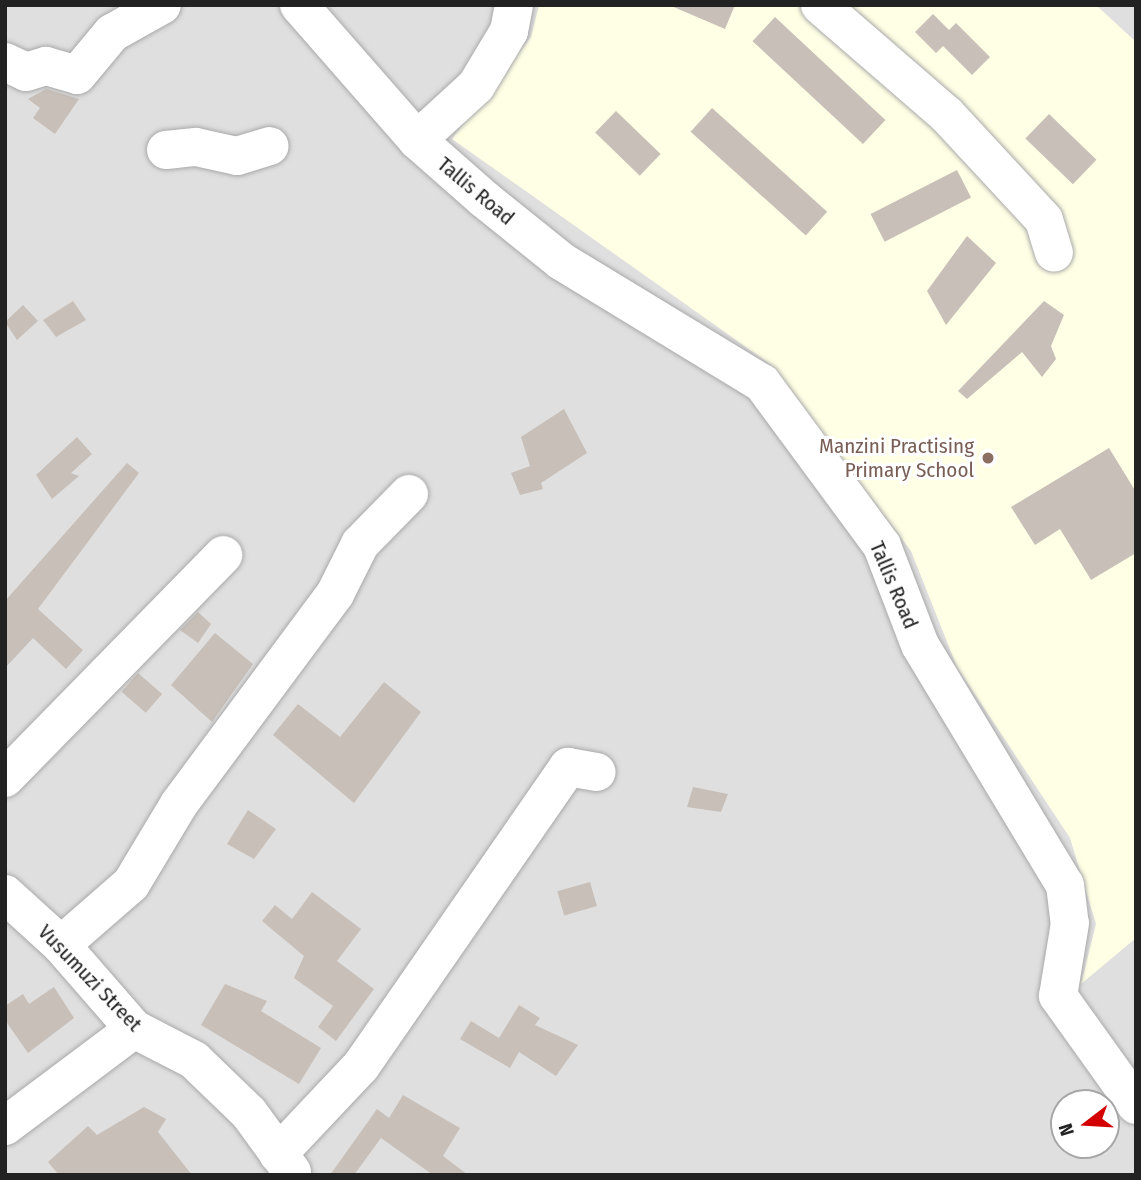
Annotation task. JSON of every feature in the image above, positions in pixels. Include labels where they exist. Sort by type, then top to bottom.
[{"type":"street","points":[[5,62],[26,72],[46,66],[77,75],[113,33],[162,5]]},
{"type":"street","name":"Tallis Road","points":[[299,5],[417,140],[561,261],[762,383],[882,545],[920,645],[1065,885],[1070,923],[1058,996],[1136,1105]]},
{"type":"street","points":[[417,140],[476,86],[509,31],[514,5]]},
{"type":"street","points":[[820,5],[955,123],[1044,220],[1054,253]]},
{"type":"street","points":[[166,150],[196,147],[237,156],[270,146]]},
{"type":"street","points":[[61,945],[131,884],[179,804],[335,594],[360,544],[408,494]]},
{"type":"street","points":[[5,778],[223,555]]},
{"type":"street","points":[[286,1164],[361,1066],[568,767],[597,772]]},
{"type":"street","name":"Vusumuzi Street","points":[[5,894],[61,945],[134,1029],[194,1060],[249,1113],[286,1164]]},
{"type":"street","points":[[5,1126],[134,1029]]},
{"type":"shaded area","points":[[5,5],[1136,5],[1136,1175],[5,1175]]},
{"type":"shaded area","name":"Manzini Practising Primary School","points":[[539,5],[1096,5],[1136,42],[1136,938],[1081,984],[1096,924],[1070,838],[957,667],[911,551],[770,364],[452,139],[531,37]]},
{"type":"building","points":[[669,5],[735,5],[725,29]]},
{"type":"building","points":[[933,14],[949,30],[956,23],[990,57],[972,75],[943,46],[936,53],[915,32]]},
{"type":"building","points":[[775,17],[885,120],[863,144],[752,41]]},
{"type":"building","points":[[46,89],[79,99],[55,134],[33,118],[40,108],[28,99]]},
{"type":"building","points":[[712,108],[827,212],[806,235],[691,132]]},
{"type":"building","points":[[616,111],[661,154],[640,176],[595,133]]},
{"type":"building","points":[[1049,114],[1096,160],[1073,184],[1025,138]]},
{"type":"building","points":[[957,170],[971,198],[885,242],[871,214]]},
{"type":"building","points":[[967,236],[996,263],[946,325],[927,291]]},
{"type":"building","points":[[73,301],[86,320],[56,337],[43,320]]},
{"type":"building","points":[[1044,301],[1064,315],[1051,346],[1056,359],[1042,377],[1022,352],[967,399],[958,391]]},
{"type":"building","points":[[23,305],[38,321],[17,340],[5,322]]},
{"type":"building","points":[[564,409],[587,453],[541,483],[543,489],[520,495],[511,473],[530,466],[521,437]]},
{"type":"building","points":[[77,437],[92,454],[71,473],[79,476],[52,499],[36,475]]},
{"type":"building","points":[[1109,448],[1136,492],[1136,553],[1091,580],[1060,529],[1035,545],[1011,507]]},
{"type":"building","points":[[127,463],[139,473],[38,609],[83,650],[66,669],[33,638],[5,668],[5,601]]},
{"type":"building","points":[[198,612],[211,624],[198,643],[180,630]]},
{"type":"building","points":[[215,633],[253,664],[212,722],[171,685]]},
{"type":"building","points":[[138,673],[162,694],[146,713],[122,692]]},
{"type":"building","points":[[384,682],[421,712],[354,803],[273,735],[298,704],[340,737]]},
{"type":"building","points":[[693,787],[728,794],[721,812],[687,807]]},
{"type":"building","points":[[248,810],[276,829],[254,859],[227,844]]},
{"type":"building","points":[[590,882],[597,906],[564,915],[557,891]]},
{"type":"building","points":[[312,892],[361,929],[337,961],[374,989],[336,1041],[318,1027],[333,1006],[294,978],[304,956],[262,921],[275,905],[292,919]]},
{"type":"building","points":[[225,984],[267,1001],[261,1011],[321,1048],[299,1084],[201,1025]]},
{"type":"building","points":[[54,987],[74,1018],[28,1053],[5,1020],[5,1006],[23,994],[29,1004]]},
{"type":"building","points":[[519,1005],[540,1018],[535,1025],[578,1045],[556,1076],[519,1052],[510,1068],[460,1039],[471,1021],[499,1038]]},
{"type":"building","points":[[403,1095],[460,1128],[443,1156],[468,1175],[433,1175],[381,1138],[354,1175],[330,1175],[377,1109],[389,1118]]},
{"type":"building","points":[[144,1107],[166,1119],[158,1132],[192,1175],[59,1175],[48,1162],[88,1126],[97,1135]]},
{"type":"place","name":"Manzini Practising Primary School","points":[[988,458]]}]
